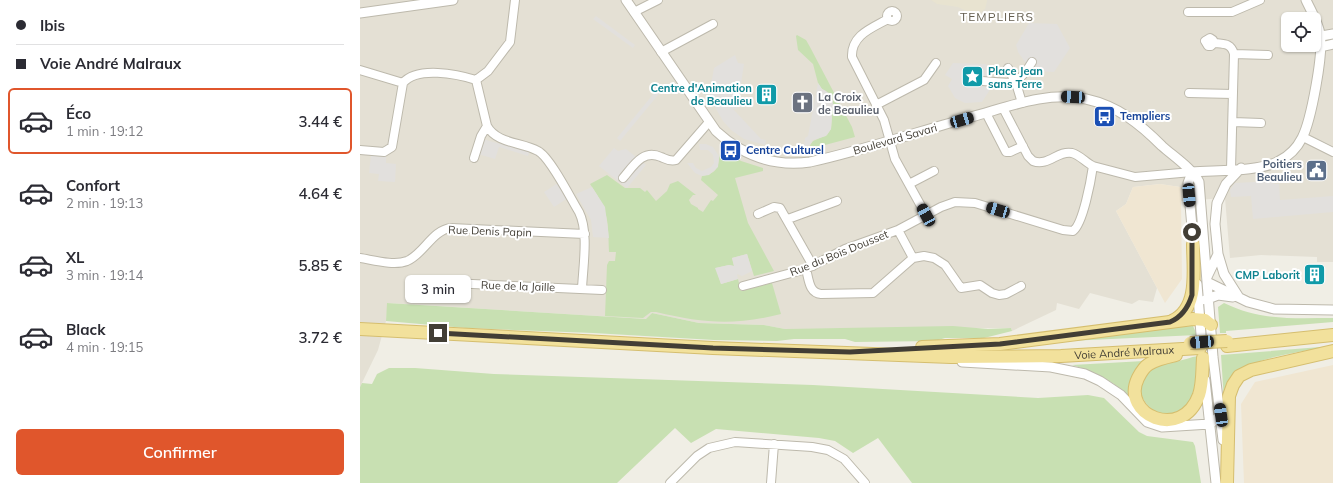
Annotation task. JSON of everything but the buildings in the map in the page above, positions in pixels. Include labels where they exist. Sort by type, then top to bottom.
[{"type":"main road","points":[[1170,322],[1180,317],[1189,304],[1192,291],[1194,244]]},
{"type":"main road","points":[[850,352],[1000,344],[1200,319],[1205,320],[1211,325]]},
{"type":"main road","points":[[360,321],[423,332]]},
{"type":"main road","name":"Voie André Malraux","points":[[360,329],[713,348],[915,354],[1195,350],[1227,343],[1333,331]]},
{"type":"main road","name":"Voie André Malraux","points":[[1227,343],[1333,335]]},
{"type":"main road","points":[[1195,350],[1201,386],[1192,408],[1182,417],[1175,420],[1157,420],[1150,416],[1141,407],[1136,396],[1137,380],[1141,371],[1148,364],[1155,361],[1195,350]]},
{"type":"main road","points":[[1223,483],[1229,396],[1235,382],[1242,374],[1251,370],[1333,351]]},
{"type":"street","points":[[360,13],[401,3],[453,0]]},
{"type":"street","points":[[476,80],[488,71],[510,42],[514,0]]},
{"type":"street","name":"Boulevard Savari","points":[[626,0],[716,131],[732,145],[754,157],[774,163],[793,164],[810,162],[1022,103],[1045,98],[1064,97],[1088,99],[1111,107],[1138,122],[1192,172]]},
{"type":"street","points":[[634,12],[658,0]]},
{"type":"street","points":[[1188,12],[1232,12],[1260,0]]},
{"type":"street","points":[[1306,0],[1311,12]]},
{"type":"street","points":[[888,19],[859,36],[852,52],[854,63],[884,120],[895,159],[926,215]]},
{"type":"street","points":[[661,52],[713,24]]},
{"type":"street","points":[[1003,108],[1030,159],[1036,162],[1044,162],[1069,152],[1077,155],[1093,166],[1136,177],[1265,166],[1279,162],[1291,153],[1303,137],[1313,98],[1320,81],[1322,41],[1333,34]]},
{"type":"street","points":[[1214,44],[1230,46],[1234,54],[1231,169]]},
{"type":"street","points":[[1234,54],[1268,55]]},
{"type":"street","points":[[982,81],[1016,83],[1021,79],[1032,62]]},
{"type":"street","points":[[876,105],[924,80],[936,63]]},
{"type":"street","points":[[1008,68],[1016,83],[1022,103]]},
{"type":"street","points":[[360,70],[403,82]]},
{"type":"street","points":[[360,150],[384,152],[392,148],[403,82],[410,76],[420,73],[460,76],[476,80]]},
{"type":"street","points":[[476,80],[487,126],[498,138],[529,147],[543,155],[580,212],[584,234],[582,289]]},
{"type":"street","points":[[1189,93],[1233,94]]},
{"type":"street","points":[[986,113],[1006,151],[1010,152],[1023,146]]},
{"type":"street","points":[[623,178],[640,158],[646,155],[656,155],[669,160],[676,160],[709,122]]},
{"type":"street","points":[[1233,122],[1261,123]]},
{"type":"street","points":[[474,158],[481,136],[487,126]]},
{"type":"street","points":[[1303,137],[1333,152]]},
{"type":"street","name":"Rue du Bois Dousset","points":[[743,286],[809,267],[844,249],[898,230],[950,203],[966,202],[1072,231],[1078,224],[1089,190],[1093,166]]},
{"type":"street","points":[[1241,168],[1226,184],[1217,203],[1215,224],[1221,268],[1229,283],[1241,299]]},
{"type":"street","points":[[909,184],[934,171]]},
{"type":"street","points":[[1192,172],[1188,183],[1200,319],[1195,350],[1223,483]]},
{"type":"street","points":[[1192,172],[1199,182],[1211,325],[1221,415],[1223,483]]},
{"type":"street","points":[[788,219],[837,201]]},
{"type":"street","points":[[758,214],[774,207],[778,207],[788,219],[809,267],[812,290],[816,294],[867,294],[880,289],[913,258],[927,256],[941,261],[947,267],[961,288],[980,284],[992,293],[1000,295],[1021,286]]},
{"type":"street","name":"Rue Denis Papin","points":[[360,258],[393,262],[407,261],[443,230],[451,228],[584,234]]},
{"type":"street","points":[[898,230],[913,258]]},
{"type":"street","points":[[1207,279],[1218,254]]},
{"type":"street","points":[[1207,279],[1241,299]]},
{"type":"street","name":"Rue de la Jaille","points":[[430,280],[451,283],[602,290]]},
{"type":"street","points":[[1198,304],[1209,297],[1225,296],[1241,299],[1274,309],[1333,310]]},
{"type":"street","points":[[850,352],[915,360],[1051,367],[1074,370],[1100,380],[1109,386],[1121,395],[1144,420],[1154,426],[1168,428],[1210,424],[1221,415]]},
{"type":"street","points":[[670,483],[697,456],[709,448],[735,442],[812,447],[828,450],[844,459],[865,483]]},
{"type":"street","points":[[771,483],[774,444]]},
{"type":"shaded area","points":[[360,0],[1333,0],[1333,262],[1317,262],[1317,257],[1261,255],[1230,258],[1225,198],[1181,201],[1180,187],[1160,184],[1133,187],[1126,204],[1116,211],[1157,288],[1153,302],[1139,300],[1132,304],[1090,293],[1079,309],[1057,303],[1056,310],[1012,331],[1011,328],[785,329],[764,325],[699,323],[652,313],[647,319],[388,303],[386,321],[378,350],[360,387]]},
{"type":"shaded area","points":[[931,0],[987,1],[985,9],[981,12],[971,13],[958,7],[937,4]]},
{"type":"shaded area","points":[[596,16],[635,45],[633,48],[593,19]]},
{"type":"shaded area","points":[[1029,23],[1057,24],[1070,48],[1054,72],[1035,71],[1027,65],[1018,52],[1016,45]]},
{"type":"shaded area","points":[[735,55],[738,63],[744,64],[739,97],[734,97],[733,102],[738,102],[737,109],[733,109],[761,139],[766,140],[765,145],[744,139],[731,130],[723,121],[712,102],[708,102],[714,68]]},
{"type":"shaded area","name":"Place Jean sans Terre","points":[[953,63],[986,64],[993,77],[993,85],[982,102],[965,103],[955,98],[948,86],[952,79],[945,75]]},
{"type":"shaded area","points":[[818,83],[822,89],[829,93],[833,101],[831,129],[826,136],[813,140],[810,145],[804,146],[805,138],[808,136]]},
{"type":"shaded area","points":[[660,86],[663,89],[620,141],[617,138]]},
{"type":"shaded area","points":[[483,139],[500,144],[501,142],[530,151],[528,156],[499,147],[495,159],[478,154]]},
{"type":"shaded area","points":[[699,144],[706,144],[713,147],[719,156],[718,167],[709,175],[702,176],[695,173],[687,163],[693,163],[696,168],[702,171],[711,167],[714,163],[713,155],[708,150],[700,150]]},
{"type":"shaded area","points":[[614,148],[618,151],[626,149],[646,165],[627,188],[599,166]]},
{"type":"shaded area","points":[[371,155],[386,156],[386,163],[396,164],[395,182],[378,181],[379,174],[369,173]]},
{"type":"shaded area","points":[[1273,181],[1274,184],[1279,184],[1280,200],[1333,196],[1333,212],[1253,219],[1251,196],[1231,197],[1230,190],[1235,183]]},
{"type":"shaded area","points":[[558,183],[568,198],[554,207],[544,192]]},
{"type":"shaded area","points":[[1160,184],[1180,187],[1181,201],[1182,279],[1165,303],[1116,211],[1126,204],[1133,187]]},
{"type":"shaded area","points":[[592,187],[605,207],[609,238],[593,237],[591,220],[576,194]]},
{"type":"shaded area","points":[[747,254],[752,271],[742,276],[737,274],[738,279],[721,284],[715,268],[729,265],[734,266],[732,258]]},
{"type":"shaded area","points":[[1333,365],[1333,483],[1244,483],[1241,404],[1255,382]]},
{"type":"green space","points":[[797,35],[806,40],[810,47],[852,127],[855,137],[810,149],[810,145],[813,141],[827,135],[831,129],[833,105],[826,91],[822,89],[818,83],[813,64],[798,50]]},
{"type":"green space","points":[[721,148],[741,161],[763,168],[763,171],[735,178],[748,223],[774,271],[754,276],[747,254],[732,258],[734,266],[729,265],[716,268],[721,284],[738,279],[741,291],[772,283],[781,314],[733,322],[704,321],[656,312],[651,312],[643,318],[605,316],[607,265],[609,261],[615,261],[616,252],[609,252],[608,223],[601,202],[590,184],[607,175],[625,188],[640,188],[645,192],[647,190],[656,201],[667,191],[670,184],[678,181],[696,195],[693,195],[689,200],[691,204],[703,212],[711,200],[713,201],[718,195],[701,180],[702,176],[716,170],[719,163]]},
{"type":"green space","points":[[387,303],[646,319],[652,313],[699,323],[764,325],[785,329],[953,326],[988,329],[1011,328],[1012,331],[984,338],[945,338],[935,341],[855,342],[845,339],[794,339],[777,341],[714,340],[466,328],[386,321]]},
{"type":"green space","points":[[1224,303],[1238,309],[1264,316],[1291,318],[1333,318],[1333,322],[1226,331],[1226,333],[1220,333],[1218,307]]},
{"type":"green space","points":[[1193,326],[1197,335],[1068,341],[1162,328]]},
{"type":"green space","points":[[1333,346],[1292,353],[1259,361],[1234,374],[1227,386],[1225,416],[1221,355]]},
{"type":"green space","points":[[1198,356],[1196,386],[1190,402],[1181,411],[1170,414],[1160,413],[1151,408],[1144,400],[1141,391],[1142,380],[1150,370],[1159,365]]},
{"type":"green space","points":[[1144,361],[1136,371],[1132,380],[1131,389],[1133,402],[1113,383],[1089,371],[1072,365]]},
{"type":"green space","points":[[389,368],[415,368],[494,374],[813,385],[1038,398],[1088,395],[1104,398],[1139,432],[1147,436],[1193,442],[1201,483],[912,483],[878,438],[853,453],[835,441],[819,438],[716,429],[691,443],[675,428],[617,483],[360,483],[360,387],[362,383],[372,384],[377,374]]},
{"type":"place","name":"Place Jean sans Terre","points":[[972,77]]},
{"type":"place","name":"Centre d'Animation de Beaulieu","points":[[767,94]]},
{"type":"place","name":"La Croix de Beaulieu","points":[[803,103]]},
{"type":"place","name":"Templiers","points":[[1104,116]]},
{"type":"place","name":"Centre Culturel","points":[[730,150]]},
{"type":"place","name":"Poitiers Beaulieu","points":[[1317,170]]},
{"type":"place","name":"CMP Laborit","points":[[1315,275]]},
{"type":"district","name":"TEMPLIERS","points":[[997,17]]},
{"type":"route","points":[[438,333],[713,348],[850,352],[1000,344],[1170,322],[1180,317],[1189,304],[1192,295],[1194,244],[1192,232]]}]
